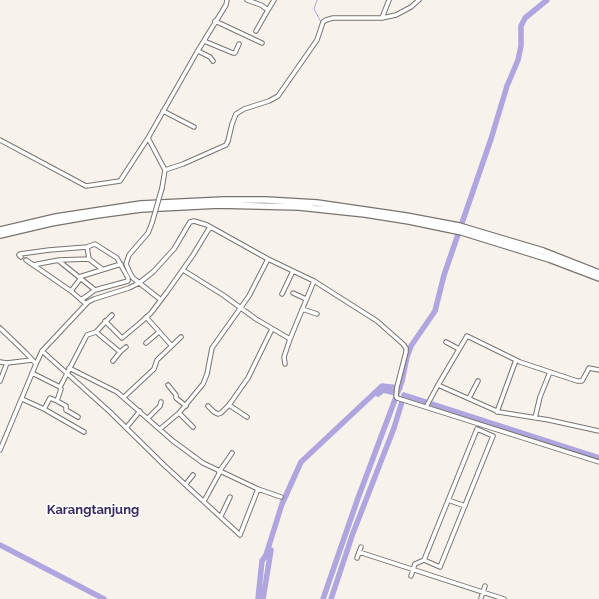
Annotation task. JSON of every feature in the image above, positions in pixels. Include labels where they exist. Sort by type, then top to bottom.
[{"type":"highway","points":[[0,230],[56,217],[141,204],[224,200],[266,200],[317,203],[406,216],[460,229],[543,251],[599,273]]},
{"type":"highway","points":[[0,235],[52,223],[141,209],[219,205],[300,207],[334,210],[460,229],[549,258],[599,278]]},
{"type":"street","points":[[0,140],[86,186],[119,181],[167,113],[201,52],[204,41],[217,22],[228,0]]},
{"type":"street","points":[[247,0],[262,6],[268,11]]},
{"type":"street","points":[[256,31],[274,0]]},
{"type":"street","points":[[382,17],[389,0]]},
{"type":"street","points":[[165,170],[183,164],[226,145],[236,114],[244,109],[269,101],[278,96],[317,40],[323,22],[333,18],[390,17],[411,7],[419,0]]},
{"type":"street","points":[[217,22],[262,43]]},
{"type":"street","points":[[204,41],[233,53],[235,53],[239,44]]},
{"type":"street","points":[[201,52],[212,58],[214,61]]},
{"type":"street","points":[[167,113],[194,127]]},
{"type":"street","points":[[148,138],[165,170],[162,188],[148,233],[126,260],[127,268],[130,273],[139,283],[161,300]]},
{"type":"street","points":[[0,450],[42,352],[86,304],[94,299],[116,293],[139,283],[160,266],[181,240],[192,221],[196,221],[210,227],[268,259],[314,281],[373,318],[404,346],[406,352],[396,397],[402,400],[427,405],[599,462]]},
{"type":"street","points":[[105,321],[122,338],[146,318],[183,270],[210,227]]},
{"type":"street","points":[[21,257],[19,255],[20,254],[49,250],[87,248],[96,245],[117,258],[128,280],[95,290],[81,300]]},
{"type":"street","points":[[87,248],[89,259]]},
{"type":"street","points":[[33,265],[59,260],[89,259],[102,269]]},
{"type":"street","points":[[160,429],[179,413],[198,392],[205,379],[212,348],[252,290],[268,259]]},
{"type":"street","points":[[26,260],[86,304]]},
{"type":"street","points":[[59,260],[95,290]]},
{"type":"street","points":[[71,292],[80,277],[121,264]]},
{"type":"street","points":[[183,270],[223,295],[272,329],[290,339]]},
{"type":"street","points":[[282,294],[293,270]]},
{"type":"street","points":[[285,364],[284,356],[314,281]]},
{"type":"street","points":[[292,293],[306,298]]},
{"type":"street","points":[[302,309],[318,314]]},
{"type":"street","points":[[57,401],[61,389],[60,387],[66,373],[87,335],[96,332],[112,315]]},
{"type":"street","points":[[146,318],[171,345]]},
{"type":"street","points":[[0,328],[36,364]]},
{"type":"street","points":[[208,406],[214,412],[218,414],[221,413],[248,378],[272,329]]},
{"type":"street","points":[[96,332],[120,352]]},
{"type":"street","points":[[146,343],[159,332]]},
{"type":"street","points":[[124,397],[154,369],[157,360],[180,336]]},
{"type":"street","points":[[427,405],[467,336],[516,360],[581,382],[588,369],[599,370]]},
{"type":"street","points":[[446,342],[459,349]]},
{"type":"street","points":[[114,361],[120,352],[126,347]]},
{"type":"street","points":[[42,352],[126,428],[240,535],[258,489]]},
{"type":"street","points":[[1,361],[7,363],[32,360]]},
{"type":"street","points":[[497,412],[516,360]]},
{"type":"street","points":[[0,381],[7,363]]},
{"type":"street","points":[[69,368],[107,386],[124,397],[160,429],[203,463],[258,489],[281,497]]},
{"type":"street","points":[[535,418],[540,397],[550,372]]},
{"type":"street","points":[[32,373],[60,387]]},
{"type":"street","points":[[469,398],[478,381]]},
{"type":"street","points":[[438,385],[497,412],[599,430]]},
{"type":"street","points":[[168,386],[176,395],[176,398],[186,406]]},
{"type":"street","points":[[44,409],[50,398],[66,406],[66,410],[78,417]]},
{"type":"street","points":[[22,399],[44,409],[84,432]]},
{"type":"street","points":[[148,418],[160,406],[161,402]]},
{"type":"street","points":[[228,404],[247,417]]},
{"type":"street","points":[[126,428],[140,411]]},
{"type":"street","points":[[179,413],[193,427]]},
{"type":"street","points":[[411,576],[415,564],[424,560],[477,429],[493,436],[440,567],[424,560]]},
{"type":"street","points":[[204,501],[232,453]]},
{"type":"street","points":[[186,484],[193,475]]},
{"type":"street","points":[[221,516],[230,496]]},
{"type":"street","points":[[448,500],[465,506]]},
{"type":"street","points":[[356,558],[361,547]]},
{"type":"street","points":[[359,552],[504,599],[505,594]]},
{"type":"street","points":[[481,598],[485,586]]},
{"type":"waterway","points":[[317,0],[314,9],[321,22]]},
{"type":"waterway","points":[[323,599],[358,498],[402,381],[411,346],[435,311],[444,275],[491,139],[507,86],[518,60],[521,46],[521,26],[525,18],[547,0]]},
{"type":"waterway","points":[[258,599],[262,561],[266,555],[282,504],[301,462],[382,386],[400,388]]},
{"type":"waterway","points":[[378,394],[383,390],[396,393]]},
{"type":"waterway","points":[[331,599],[353,533],[394,428],[404,395],[599,458]]},
{"type":"waterway","points":[[0,545],[104,599]]},
{"type":"waterway","points":[[263,599],[271,550]]},
{"type":"district","name":"Karangtanjung","points":[[93,510]]}]
